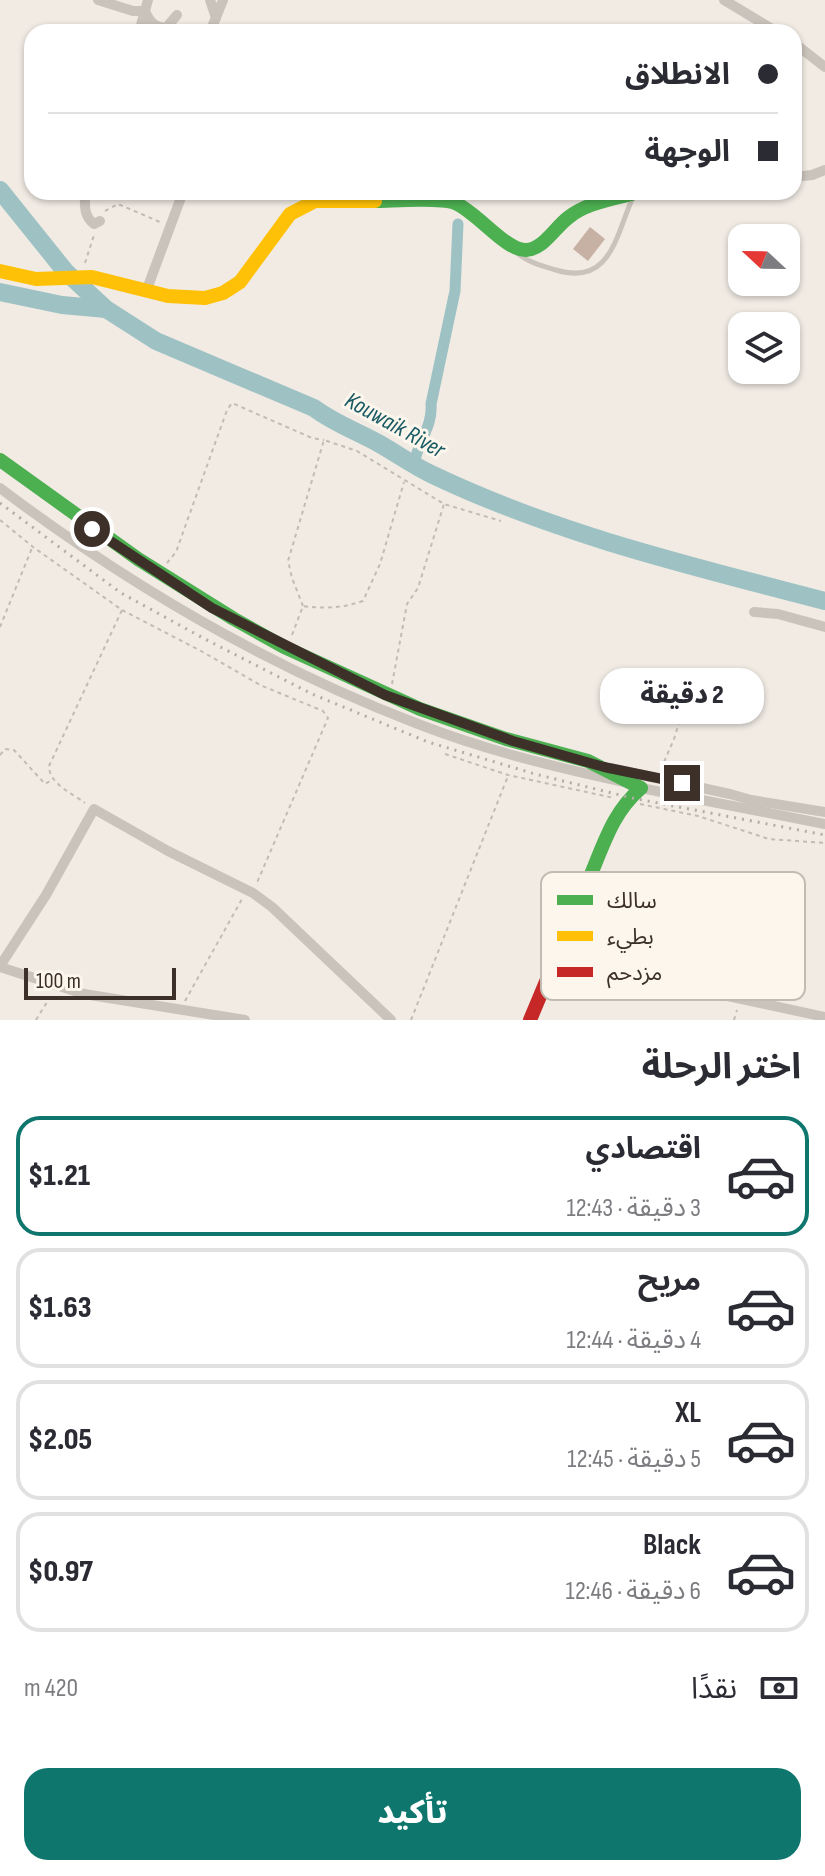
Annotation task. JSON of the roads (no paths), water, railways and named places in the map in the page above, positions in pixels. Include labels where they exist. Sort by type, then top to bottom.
[{"type":"street","points":[[98,0],[133,11],[147,6],[149,20],[154,24]]},
{"type":"street","points":[[210,0],[216,18]]},
{"type":"street","points":[[213,24],[223,0]]},
{"type":"street","points":[[724,0],[764,24]]},
{"type":"street","points":[[169,24],[177,15]]},
{"type":"street","points":[[802,49],[825,67]]},
{"type":"street","points":[[802,176],[825,170]]},
{"type":"street","points":[[85,200],[89,220],[94,224],[100,221]]},
{"type":"street","points":[[147,289],[180,200]]},
{"type":"street","points":[[0,271],[38,279],[82,276],[111,280],[181,299],[196,300],[217,297],[240,282],[290,214],[315,201],[451,201],[473,212],[510,246],[532,249],[545,241],[574,212],[607,200]]},
{"type":"street","points":[[0,460],[70,514],[212,608],[390,697],[498,736],[604,767],[751,800],[825,812]]},
{"type":"street","points":[[0,488],[125,576],[193,619],[284,666],[418,724],[544,764],[641,788],[825,824]]},
{"type":"street","points":[[754,612],[778,614],[825,627]]},
{"type":"street","points":[[604,767],[626,783]]},
{"type":"street","points":[[592,872],[616,815],[641,788]]},
{"type":"street","points":[[751,800],[764,812]]},
{"type":"street","points":[[245,1020],[84,994],[0,967],[46,895],[94,809],[272,907],[391,1020]]},
{"type":"street","points":[[530,1020],[541,994]]},
{"type":"street","points":[[746,1000],[825,1017]]},
{"type":"lane","points":[[510,246],[524,258],[556,271],[570,274],[587,272],[605,261],[614,247],[633,200]]},
{"type":"waterway","name":"Kouwaik River","points":[[0,190],[65,271],[106,309],[156,341],[314,408],[417,467],[526,514],[625,547],[825,601]]},
{"type":"waterway","points":[[414,466],[431,413],[455,291],[458,224]]},
{"type":"waterway","points":[[0,292],[62,305],[106,309]]},
{"type":"railway","points":[[0,503],[121,593],[312,694],[428,742],[535,774],[632,798],[825,835]]}]
